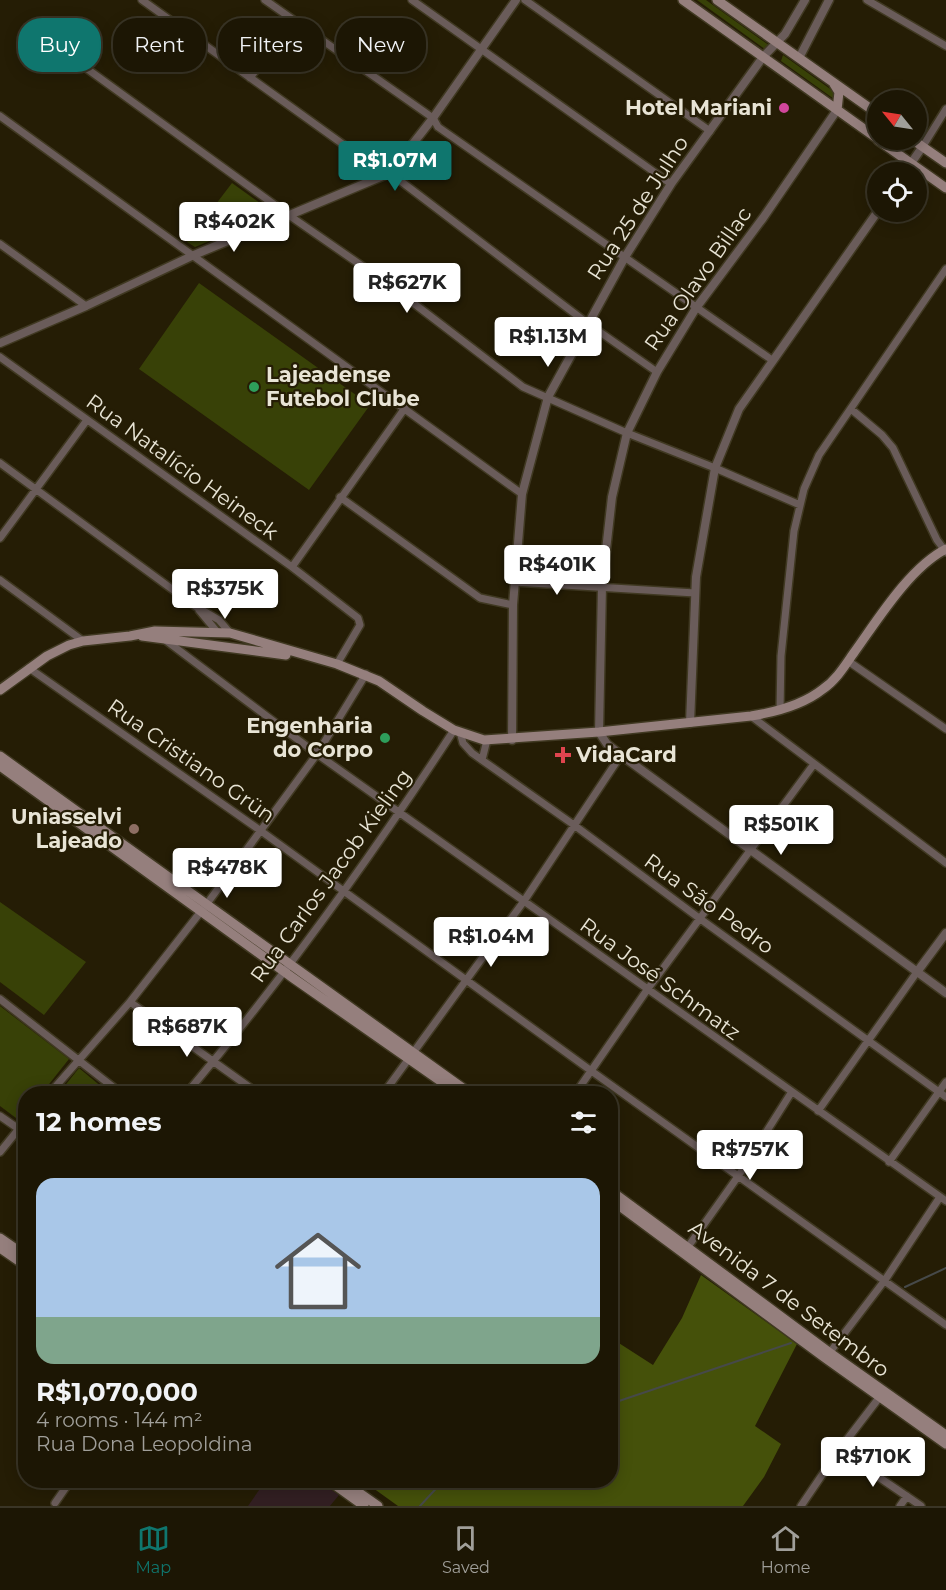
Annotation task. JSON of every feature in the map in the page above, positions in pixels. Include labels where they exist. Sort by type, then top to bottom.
[{"type":"main road","points":[[683,0],[867,131]]},
{"type":"main road","points":[[717,0],[867,106]]},
{"type":"main road","points":[[833,82],[839,92],[837,110]]},
{"type":"main road","points":[[893,150],[908,162]]},
{"type":"main road","points":[[927,150],[946,163]]},
{"type":"main road","points":[[927,175],[946,188]]},
{"type":"main road","points":[[0,690],[29,668],[69,645],[83,641],[158,634],[230,633],[366,674],[457,731],[487,740],[512,740],[751,716],[780,710],[822,690],[831,683],[910,578],[928,560],[945,550]]},
{"type":"main road","points":[[218,633],[224,646]]},
{"type":"main road","points":[[224,646],[231,641],[230,633]]},
{"type":"main road","points":[[158,634],[315,659]]},
{"type":"main road","points":[[0,756],[33,784],[204,909],[411,1056],[458,1086]]},
{"type":"main road","points":[[0,766],[33,784]]},
{"type":"main road","points":[[411,1056],[449,1086]]},
{"type":"main road","name":"Avenida 7 de Setembro","points":[[618,1196],[686,1250],[914,1417],[946,1444]]},
{"type":"main road","name":"Avenida 7 de Setembro","points":[[618,1204],[686,1250]]},
{"type":"main road","points":[[0,1238],[18,1250]]},
{"type":"main road","points":[[0,1248],[18,1260]]},
{"type":"main road","name":"Avenida 7 de Setembro","points":[[914,1417],[946,1435]]},
{"type":"main road","points":[[339,1488],[364,1506]]},
{"type":"main road","points":[[352,1488],[378,1506]]},
{"type":"street","points":[[142,0],[344,145],[390,173],[587,323],[657,372]]},
{"type":"street","points":[[265,0],[291,18]]},
{"type":"street","points":[[412,0],[671,184]]},
{"type":"street","points":[[0,343],[86,306],[194,255],[390,173],[433,118],[516,0]]},
{"type":"street","points":[[525,0],[710,131]]},
{"type":"street","name":"Rua 25 de Julho","points":[[512,740],[513,605],[522,494],[548,397],[625,257],[671,184],[763,57],[785,34],[805,0]]},
{"type":"street","points":[[799,58],[829,0]]},
{"type":"street","points":[[867,0],[946,46]]},
{"type":"street","points":[[324,41],[433,118],[438,127],[772,360]]},
{"type":"street","points":[[91,72],[391,286],[523,387],[800,505]]},
{"type":"street","points":[[250,78],[254,72]]},
{"type":"street","points":[[927,140],[946,109]]},
{"type":"street","name":"Rua Olavo Billac","points":[[599,732],[602,586],[612,497],[627,433],[657,372],[696,308],[763,218],[837,110]]},
{"type":"street","points":[[0,116],[522,494]]},
{"type":"street","points":[[690,723],[694,593],[715,468],[739,409],[870,222]]},
{"type":"street","points":[[0,244],[86,306]]},
{"type":"street","points":[[780,710],[781,656],[787,582],[794,531],[804,489],[819,454],[946,269]]},
{"type":"street","name":"Rua Natalício Heineck","points":[[0,357],[291,567],[360,621],[360,625],[337,664]]},
{"type":"street","points":[[291,567],[405,408]]},
{"type":"street","points":[[851,409],[894,448],[945,550]]},
{"type":"street","points":[[0,538],[87,420]]},
{"type":"street","points":[[0,463],[195,606],[219,620],[230,633]]},
{"type":"street","points":[[340,497],[480,598],[513,605]]},
{"type":"street","points":[[0,580],[83,641]]},
{"type":"street","points":[[514,582],[694,593]]},
{"type":"street","points":[[195,606],[218,633]]},
{"type":"street","name":"Rua José Schmatz","points":[[158,634],[317,754],[943,1199]]},
{"type":"street","points":[[848,661],[946,729]]},
{"type":"street","name":"Rua Cristiano Grün","points":[[29,668],[261,831],[613,1086]]},
{"type":"street","points":[[56,1086],[130,1002],[204,909],[317,754],[366,674]]},
{"type":"street","points":[[751,716],[946,863]]},
{"type":"street","name":"Rua São Pedro","points":[[457,731],[463,743],[482,760],[946,1097]]},
{"type":"street","name":"Rua Carlos Jacob Kieling","points":[[193,1086],[345,892],[457,731]]},
{"type":"street","points":[[599,732],[607,744],[621,755],[946,993]]},
{"type":"street","points":[[482,760],[487,740]]},
{"type":"street","points":[[389,1086],[524,901],[621,755]]},
{"type":"street","points":[[580,1086],[699,918],[814,764]]},
{"type":"street","points":[[818,1111],[946,933]]},
{"type":"street","points":[[0,999],[112,1086]]},
{"type":"street","points":[[130,1002],[248,1086]]},
{"type":"street","points":[[889,1162],[946,1082]]},
{"type":"street","name":"Rua Cristiano Grün","points":[[618,1090],[946,1325]]},
{"type":"street","points":[[686,1250],[739,1175],[791,1093]]},
{"type":"street","points":[[0,1116],[18,1129],[0,1152]]},
{"type":"street","points":[[827,1355],[943,1199]]},
{"type":"street","points":[[801,1506],[881,1394]]},
{"type":"street","points":[[839,1450],[921,1506]]},
{"type":"street","points":[[55,1503],[65,1488]]},
{"type":"street","points":[[900,1506],[907,1496]]},
{"type":"shaded area","points":[[260,1488],[328,1488],[339,1495],[330,1506],[248,1506]]},
{"type":"green space","points":[[697,0],[706,0],[770,46],[766,50]]},
{"type":"green space","points":[[783,55],[833,91],[834,99],[781,61]]},
{"type":"green space","points":[[232,183],[275,214],[195,247],[187,242]]},
{"type":"green space","name":"Lajeadense Futebol Clube","points":[[199,283],[370,405],[309,490],[139,369]]},
{"type":"green space","points":[[0,902],[86,962],[44,1015],[0,982]]},
{"type":"green space","points":[[0,1006],[69,1059],[48,1086],[18,1086],[18,1120],[0,1106]]},
{"type":"green space","points":[[79,1068],[101,1086],[65,1086]]},
{"type":"green space","points":[[701,1275],[797,1344],[755,1426],[781,1444],[764,1477],[743,1506],[398,1506],[373,1488],[618,1488],[618,1342],[653,1365],[682,1318]]},
{"type":"waterway","points":[[905,1287],[946,1268]]},
{"type":"waterway","points":[[618,1401],[791,1343]]},
{"type":"waterway","points":[[420,1506],[437,1488]]},
{"type":"place","name":"Hotel Mariani","points":[[784,108]]},
{"type":"place","name":"Lajeadense Futebol Clube","points":[[254,387]]},
{"type":"place","name":"Engenharia do Corpo","points":[[385,738]]},
{"type":"place","name":"VidaCard","points":[[563,755]]},
{"type":"place","name":"Uniasselvi Lajeado","points":[[134,829]]}]
